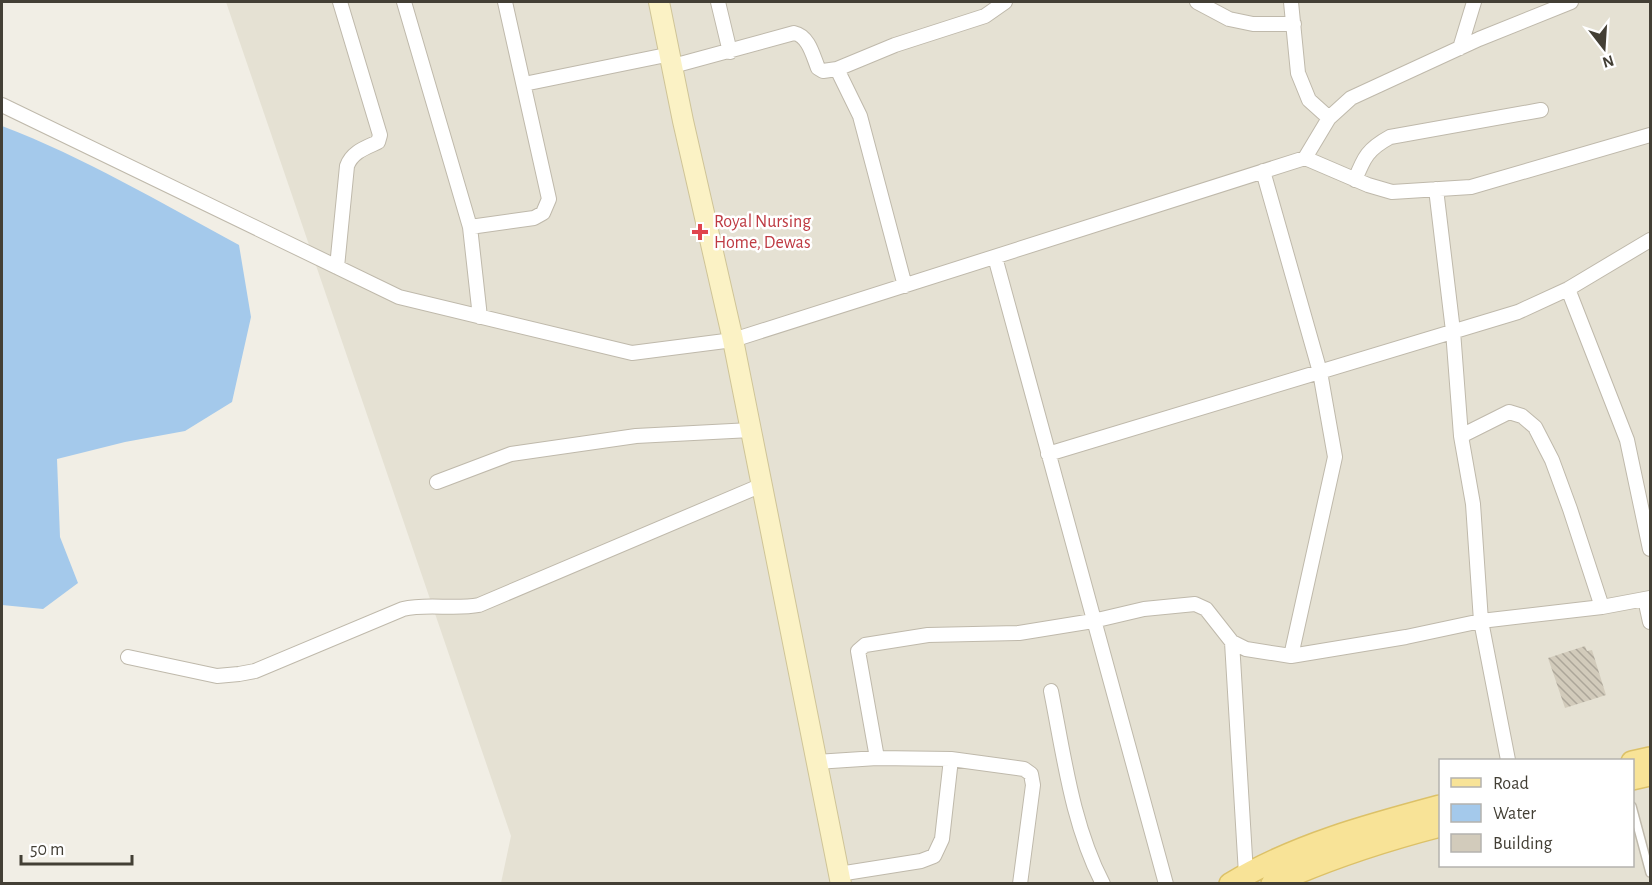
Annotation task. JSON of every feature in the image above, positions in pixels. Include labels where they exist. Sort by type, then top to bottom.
[{"type":"main road","points":[[1634,762],[1650,758]]},
{"type":"main road","points":[[1634,779],[1650,775]]},
{"type":"main road","points":[[1238,879],[1317,843],[1439,806]]},
{"type":"main road","points":[[1272,884],[1320,862],[1439,826]]},
{"type":"street","points":[[337,267],[349,158],[378,142],[380,135],[340,2]]},
{"type":"street","points":[[404,2],[470,227],[480,317]]},
{"type":"street","points":[[470,227],[534,218],[543,213],[549,200],[505,2]]},
{"type":"street","points":[[659,2],[683,121],[733,340],[840,879],[921,861],[933,856],[942,839],[951,759]]},
{"type":"street","points":[[718,2],[730,52]]},
{"type":"street","points":[[524,84],[730,52],[794,33],[805,38],[818,68],[823,71],[837,69],[895,45],[985,16],[1005,2]]},
{"type":"street","points":[[1197,2],[1229,19],[1253,24],[1294,24]]},
{"type":"street","points":[[1291,2],[1298,73],[1309,100],[1329,118]]},
{"type":"street","points":[[1460,48],[1474,2]]},
{"type":"street","points":[[1305,158],[1329,118],[1351,98],[1460,48],[1571,2]]},
{"type":"street","points":[[837,69],[860,116],[905,286]]},
{"type":"street","points":[[2,105],[399,297],[632,353],[733,340],[1305,158],[1355,180],[1392,192],[1471,187],[1650,135]]},
{"type":"street","points":[[1355,180],[1364,157],[1374,146],[1390,137],[1541,110]]},
{"type":"street","points":[[1263,171],[1320,372],[1335,457],[1291,656]]},
{"type":"street","points":[[1436,189],[1453,331],[1461,436],[1473,504],[1481,621],[1508,759]]},
{"type":"street","points":[[1048,454],[1518,312],[1568,290],[1650,240]]},
{"type":"street","points":[[995,257],[1166,884]]},
{"type":"street","points":[[1568,290],[1627,440],[1650,549]]},
{"type":"street","points":[[1461,436],[1509,412],[1522,416],[1535,427],[1552,460],[1602,607]]},
{"type":"street","points":[[437,482],[511,454],[636,436],[751,430]]},
{"type":"street","points":[[128,657],[217,676],[255,670],[403,609],[427,605],[463,608],[479,605],[762,484]]},
{"type":"street","points":[[877,758],[858,651],[865,645],[928,635],[1019,633],[1094,621],[1144,609],[1195,604],[1206,609],[1232,642],[1246,649],[1291,656],[1406,637],[1481,621],[1602,607],[1648,598],[1650,622]]},
{"type":"street","points":[[1232,642],[1238,879]]},
{"type":"street","points":[[1050,691],[1075,811],[1088,850],[1103,884]]},
{"type":"street","points":[[816,762],[877,758],[951,759],[1024,769],[1031,774],[1033,785],[1020,884]]},
{"type":"lane","points":[[1634,813],[1650,873]]},
{"type":"shaded area","points":[[226,2],[1650,2],[1650,883],[501,883],[511,836]]},
{"type":"water","points":[[2,126],[92,166],[239,245],[251,317],[232,402],[185,431],[125,442],[57,459],[60,537],[78,583],[43,609],[2,605]]},
{"type":"building","points":[[1585,646],[1587,651],[1592,650],[1606,695],[1565,708],[1548,658]]},
{"type":"place","name":"Royal Nursing Home, Dewas","points":[[700,232]]}]
